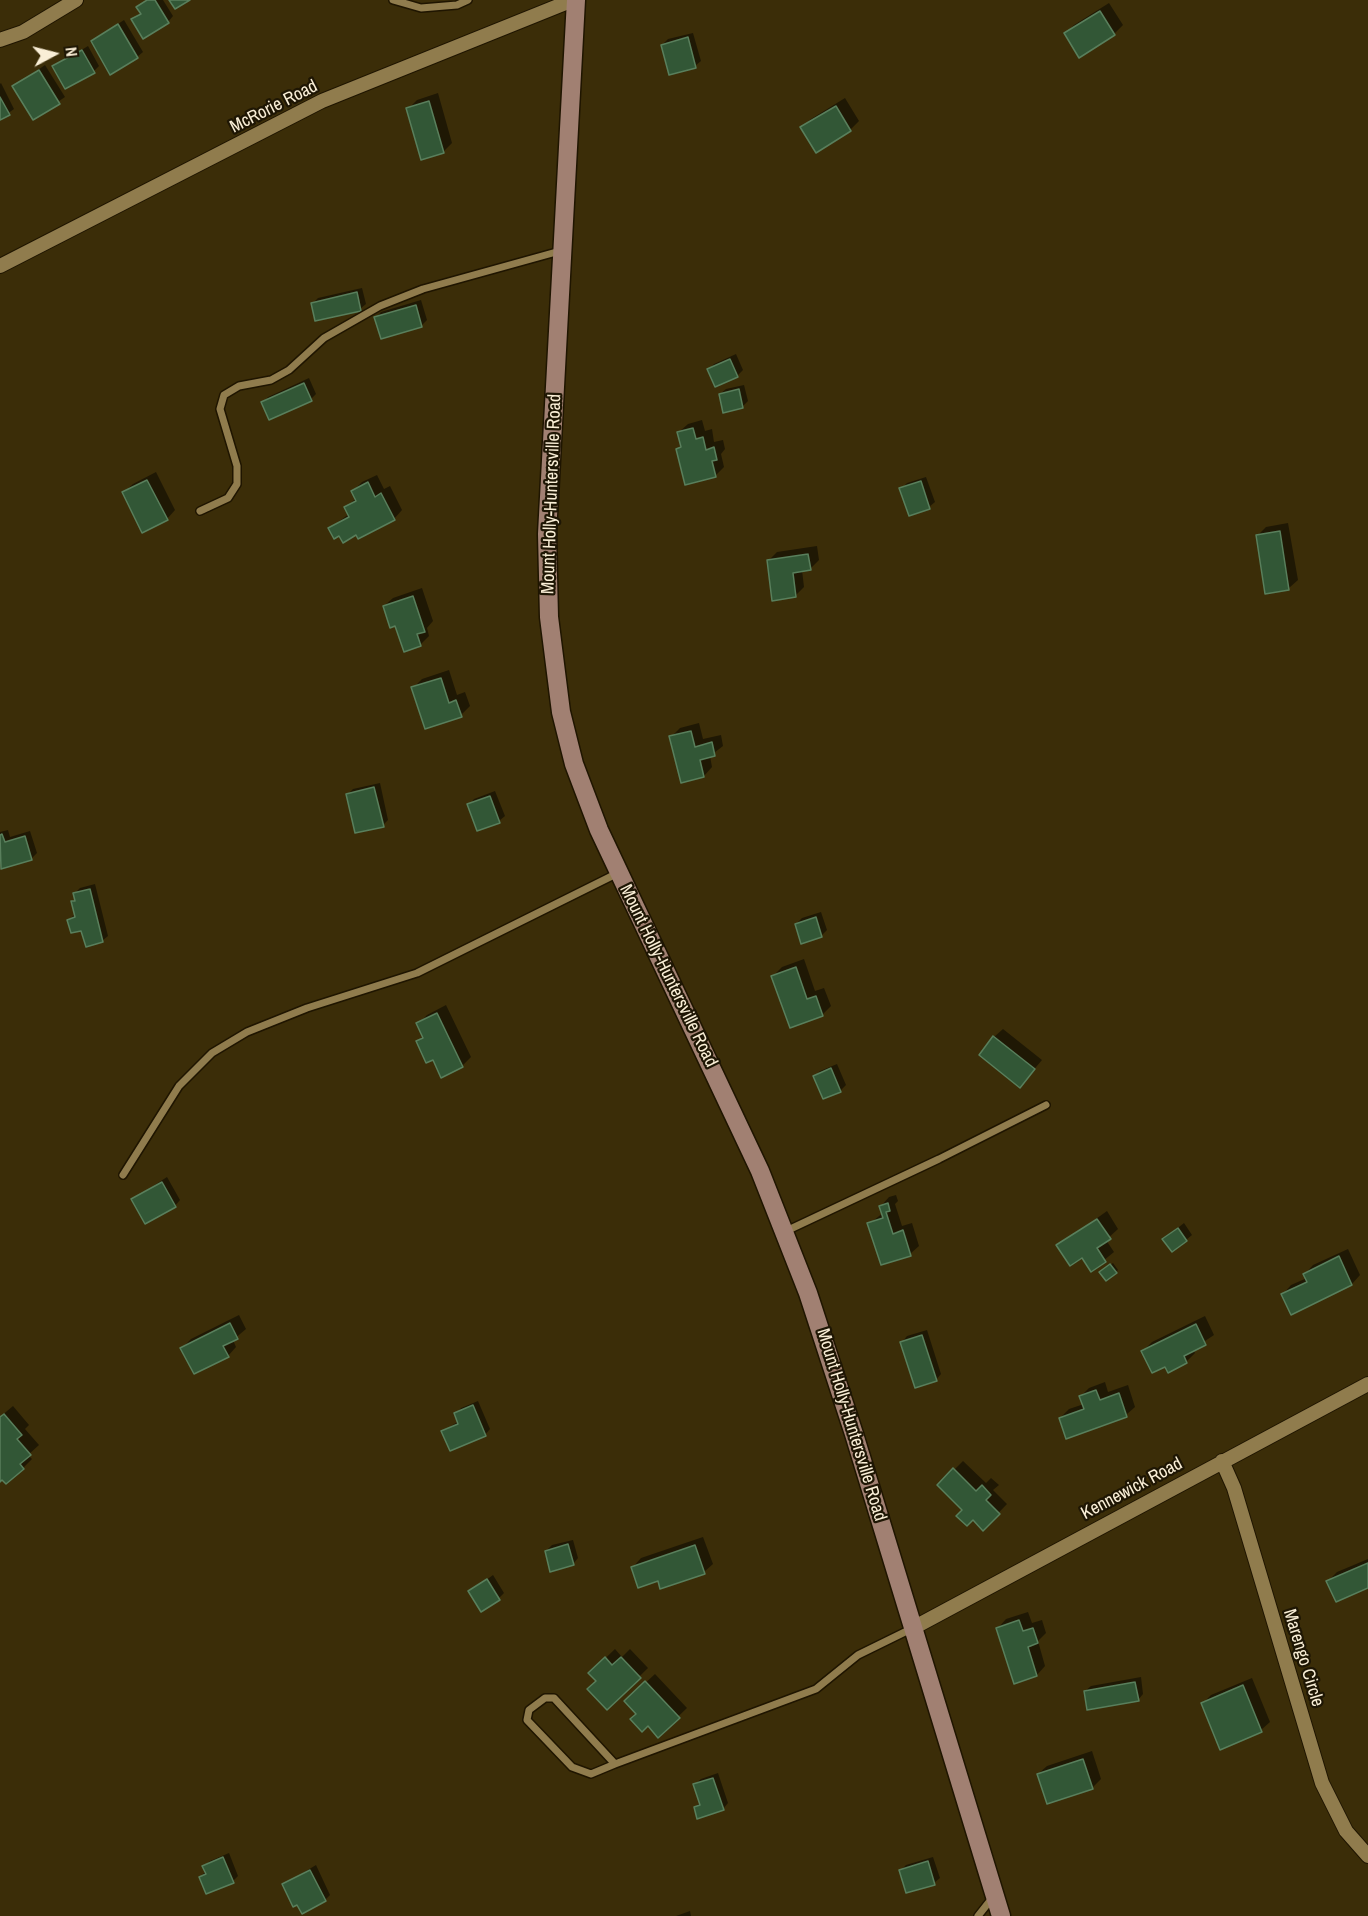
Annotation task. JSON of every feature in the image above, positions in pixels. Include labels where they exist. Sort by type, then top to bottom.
[{"type":"main road","name":"Mount Holly-Huntersville Road","points":[[577,2],[547,534],[551,648],[561,712],[574,765],[618,873],[760,1171],[824,1336],[1001,1916]]},
{"type":"street","points":[[0,40],[23,32],[76,0]]},
{"type":"street","name":"McRorie Road","points":[[0,266],[322,101],[577,2]]},
{"type":"street","name":"Kennewick Road","points":[[913,1628],[1368,1384]]},
{"type":"street","name":"Marengo Circle","points":[[1222,1461],[1234,1488],[1322,1782],[1346,1831],[1368,1856]]},
{"type":"lane","points":[[393,0],[421,8],[457,5],[468,0]]},
{"type":"lane","points":[[200,512],[228,498],[237,484],[237,466],[220,409],[224,395],[239,386],[272,380],[289,370],[324,338],[391,302],[423,289],[563,251]]},
{"type":"lane","points":[[123,1175],[179,1086],[212,1053],[247,1032],[307,1008],[417,973],[618,873]]},
{"type":"lane","points":[[784,1232],[939,1159],[1046,1105]]},
{"type":"lane","points":[[615,1764],[554,1698],[545,1698],[529,1710],[527,1720],[572,1767],[591,1774],[816,1689],[858,1655],[913,1628]]},
{"type":"lane","points":[[978,1916],[994,1895]]},
{"type":"building","points":[[147,0],[155,0],[169,23],[143,39],[131,19],[141,14],[136,7]]},
{"type":"building","points":[[169,0],[190,0],[175,9]]},
{"type":"building","points":[[1100,11],[1115,35],[1079,58],[1064,33]]},
{"type":"building","points":[[118,24],[138,58],[110,75],[91,41]]},
{"type":"building","points":[[688,37],[696,68],[669,75],[661,45]]},
{"type":"building","points":[[82,50],[95,73],[65,89],[52,66]]},
{"type":"building","points":[[39,70],[60,104],[33,120],[12,86]]},
{"type":"building","points":[[0,97],[10,115],[0,120]]},
{"type":"building","points":[[429,101],[444,153],[421,160],[406,108]]},
{"type":"building","points":[[836,106],[851,131],[816,153],[800,127]]},
{"type":"building","points":[[357,292],[361,311],[315,321],[311,303]]},
{"type":"building","points":[[416,305],[422,327],[381,339],[374,317]]},
{"type":"building","points":[[730,359],[738,377],[715,387],[707,369]]},
{"type":"building","points":[[304,383],[312,401],[269,420],[261,402]]},
{"type":"building","points":[[739,389],[743,408],[723,413],[719,394]]},
{"type":"building","points":[[693,428],[696,439],[703,437],[706,450],[714,447],[717,460],[712,461],[716,477],[685,485],[676,449],[681,447],[677,432]]},
{"type":"building","points":[[147,480],[168,520],[142,533],[122,492]]},
{"type":"building","points":[[921,481],[930,509],[909,516],[899,488]]},
{"type":"building","points":[[368,482],[375,497],[381,493],[395,520],[358,539],[356,535],[343,543],[339,536],[334,539],[328,528],[349,517],[344,507],[356,501],[351,491]]},
{"type":"building","points":[[1280,531],[1289,590],[1265,594],[1256,535]]},
{"type":"building","points":[[808,554],[811,570],[793,573],[796,597],[772,601],[767,560]]},
{"type":"building","points":[[413,596],[425,632],[417,634],[421,646],[404,652],[395,626],[390,628],[383,606]]},
{"type":"building","points":[[441,678],[449,703],[456,700],[462,717],[425,729],[411,687]]},
{"type":"building","points":[[691,731],[695,747],[712,742],[715,756],[700,760],[704,777],[681,783],[669,736]]},
{"type":"building","points":[[374,787],[384,827],[355,833],[346,794]]},
{"type":"building","points":[[490,796],[500,823],[477,831],[467,804]]},
{"type":"building","points":[[2,834],[5,842],[25,836],[32,860],[1,869],[0,835]]},
{"type":"building","points":[[90,889],[103,942],[86,947],[81,931],[71,933],[67,920],[75,917],[71,901],[75,901],[73,893]]},
{"type":"building","points":[[816,917],[822,937],[801,944],[795,924]]},
{"type":"building","points":[[796,967],[807,999],[816,996],[823,1016],[790,1028],[771,976]]},
{"type":"building","points":[[437,1013],[463,1067],[441,1078],[433,1060],[426,1063],[416,1041],[423,1038],[416,1023]]},
{"type":"building","points":[[993,1036],[1035,1069],[1020,1088],[979,1055]]},
{"type":"building","points":[[831,1068],[841,1092],[823,1099],[813,1076]]},
{"type":"building","points":[[162,1182],[176,1207],[145,1224],[131,1199]]},
{"type":"building","points":[[888,1203],[890,1211],[886,1212],[893,1234],[903,1230],[911,1256],[881,1265],[867,1223],[883,1218],[879,1206]]},
{"type":"building","points":[[1097,1219],[1111,1239],[1097,1248],[1106,1262],[1091,1272],[1082,1258],[1070,1266],[1056,1245]]},
{"type":"building","points":[[1178,1228],[1187,1241],[1172,1252],[1162,1239]]},
{"type":"building","points":[[1339,1256],[1352,1285],[1291,1315],[1281,1294],[1307,1282],[1303,1274]]},
{"type":"building","points":[[1110,1264],[1117,1273],[1106,1281],[1099,1272]]},
{"type":"building","points":[[230,1323],[238,1339],[223,1346],[229,1357],[194,1374],[180,1348]]},
{"type":"building","points":[[1196,1324],[1206,1345],[1184,1356],[1187,1363],[1168,1373],[1165,1367],[1152,1373],[1141,1351]]},
{"type":"building","points":[[922,1335],[937,1381],[915,1388],[900,1342]]},
{"type":"building","points":[[1096,1390],[1100,1400],[1119,1393],[1127,1417],[1066,1439],[1059,1418],[1084,1409],[1079,1396]]},
{"type":"building","points":[[473,1405],[486,1436],[450,1451],[441,1431],[458,1424],[454,1413]]},
{"type":"building","points":[[4,1414],[22,1435],[17,1439],[31,1455],[20,1464],[24,1469],[6,1484],[2,1480],[0,1482],[0,1417]]},
{"type":"building","points":[[953,1468],[976,1491],[982,1485],[991,1495],[986,1500],[1000,1514],[983,1531],[973,1520],[967,1526],[956,1516],[962,1510],[937,1485]]},
{"type":"building","points":[[568,1544],[574,1565],[550,1572],[545,1551]]},
{"type":"building","points":[[695,1545],[705,1574],[660,1589],[658,1581],[638,1588],[631,1567]]},
{"type":"building","points":[[1368,1563],[1368,1588],[1336,1602],[1326,1581]]},
{"type":"building","points":[[487,1579],[500,1600],[481,1612],[468,1591]]},
{"type":"building","points":[[1019,1620],[1023,1631],[1033,1628],[1038,1643],[1028,1647],[1037,1676],[1014,1684],[996,1628]]},
{"type":"building","points":[[605,1657],[612,1665],[621,1657],[641,1678],[607,1710],[587,1689],[596,1681],[588,1673]]},
{"type":"building","points":[[645,1681],[680,1718],[658,1738],[648,1726],[642,1732],[630,1719],[636,1714],[624,1701]]},
{"type":"building","points":[[1135,1682],[1139,1701],[1087,1710],[1084,1691]]},
{"type":"building","points":[[1243,1685],[1262,1732],[1220,1750],[1201,1703]]},
{"type":"building","points":[[1083,1759],[1093,1789],[1047,1804],[1037,1774]]},
{"type":"building","points":[[713,1778],[724,1810],[697,1819],[694,1807],[700,1805],[693,1784]]},
{"type":"building","points":[[223,1857],[234,1883],[206,1894],[199,1877],[206,1874],[202,1866]]},
{"type":"building","points":[[928,1861],[935,1885],[906,1893],[899,1870]]},
{"type":"building","points":[[310,1870],[326,1901],[302,1914],[297,1905],[293,1907],[282,1884]]}]
